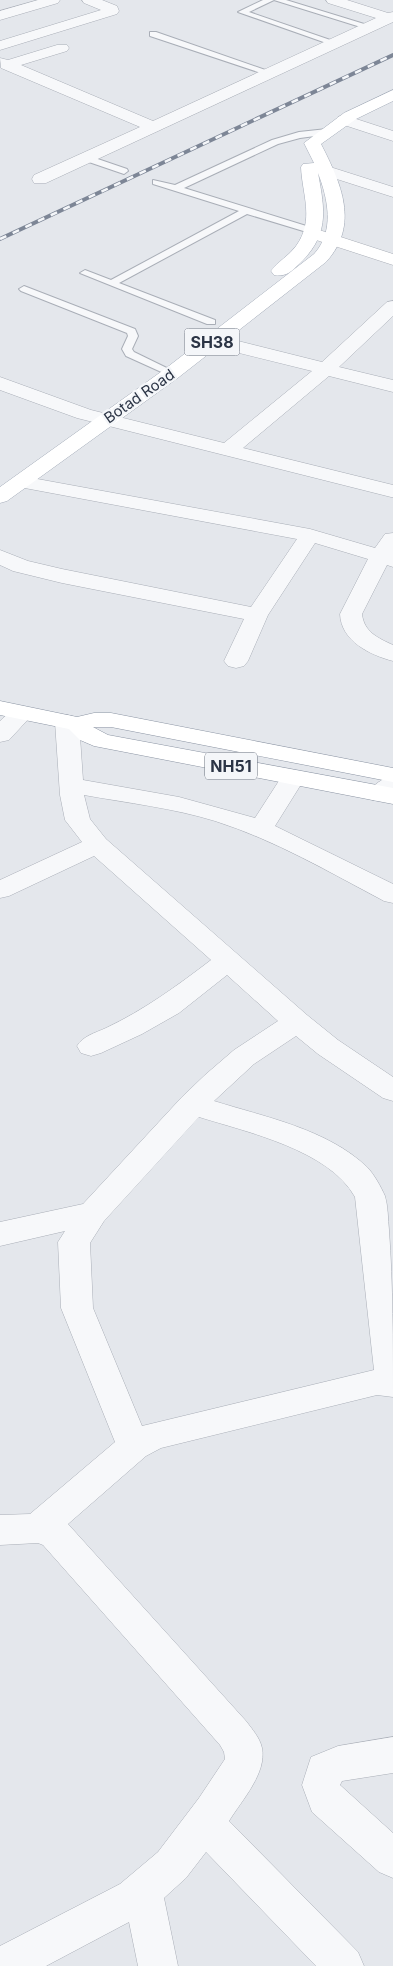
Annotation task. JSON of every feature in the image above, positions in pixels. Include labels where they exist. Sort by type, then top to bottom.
[{"type":"main road","points":[[312,142],[344,120],[393,95]]},
{"type":"main road","name":"Botad Road","points":[[0,497],[172,373],[319,259],[333,238],[337,222],[327,171],[312,142]]},
{"type":"main road","name":"Botad Road","points":[[77,419],[154,365],[289,264],[304,248],[313,232],[315,200],[309,170],[312,142]]},
{"type":"main road","points":[[313,232],[393,260]]},
{"type":"main road","name":"NH51","points":[[11,710],[72,723],[111,720],[389,787]]},
{"type":"main road","name":"NH51","points":[[72,723],[91,738],[293,778],[389,787]]},
{"type":"street","points":[[0,16],[54,0]]},
{"type":"street","points":[[0,46],[112,11],[89,0]]},
{"type":"street","points":[[333,0],[391,17]]},
{"type":"street","points":[[40,179],[391,17]]},
{"type":"street","points":[[3,63],[62,48]]},
{"type":"street","points":[[3,63],[154,127]]},
{"type":"street","points":[[344,120],[393,136]]},
{"type":"street","points":[[327,171],[393,192]]},
{"type":"street","points":[[228,450],[326,369],[393,306]]},
{"type":"street","points":[[214,341],[393,386]]},
{"type":"street","points":[[0,383],[77,419],[107,419],[391,491]]},
{"type":"street","points":[[21,482],[389,551],[351,614],[350,621],[353,629],[360,637],[393,654]]},
{"type":"street","points":[[236,661],[257,615],[310,535]]},
{"type":"street","points":[[0,557],[21,566],[62,576],[257,615]]},
{"type":"street","points":[[0,734],[11,710]]},
{"type":"street","points":[[72,723],[72,785],[78,820],[97,845],[297,1022],[328,1047],[393,1091]]},
{"type":"street","points":[[260,829],[293,778]]},
{"type":"street","points":[[72,785],[205,811],[260,829],[393,894]]},
{"type":"street","points":[[0,890],[97,845]]},
{"type":"street","points":[[92,1046],[132,1027],[169,1006],[228,961]]},
{"type":"street","points":[[134,1446],[77,1308],[74,1242],[93,1213],[192,1104],[244,1057],[297,1022]]},
{"type":"street","points":[[38,1528],[134,1446],[153,1436],[377,1382],[393,1384],[370,1198],[357,1176],[335,1156],[312,1145],[192,1104]]},
{"type":"street","points":[[0,1234],[93,1213]]},
{"type":"street","points":[[0,1530],[38,1528],[55,1534],[243,1747],[244,1763],[204,1823],[172,1865],[134,1898],[4,1966]]},
{"type":"street","points":[[393,1755],[338,1764],[326,1770],[321,1784],[326,1799],[393,1859]]},
{"type":"street","points":[[204,1823],[344,1966]]},
{"type":"street","points":[[142,1890],[158,1966]]},
{"type":"lane","points":[[270,0],[242,12],[335,43]]},
{"type":"lane","points":[[278,0],[370,27]]},
{"type":"lane","points":[[153,34],[270,73]]},
{"type":"lane","points":[[176,188],[275,142],[299,135],[327,132]]},
{"type":"lane","points":[[86,158],[124,171]]},
{"type":"lane","points":[[156,182],[313,232]]},
{"type":"lane","points":[[112,283],[247,210]]},
{"type":"lane","points":[[85,273],[211,322]]},
{"type":"lane","points":[[24,289],[131,331],[133,336],[127,349],[130,354],[172,373]]},
{"type":"railway","points":[[0,239],[393,55]]}]
